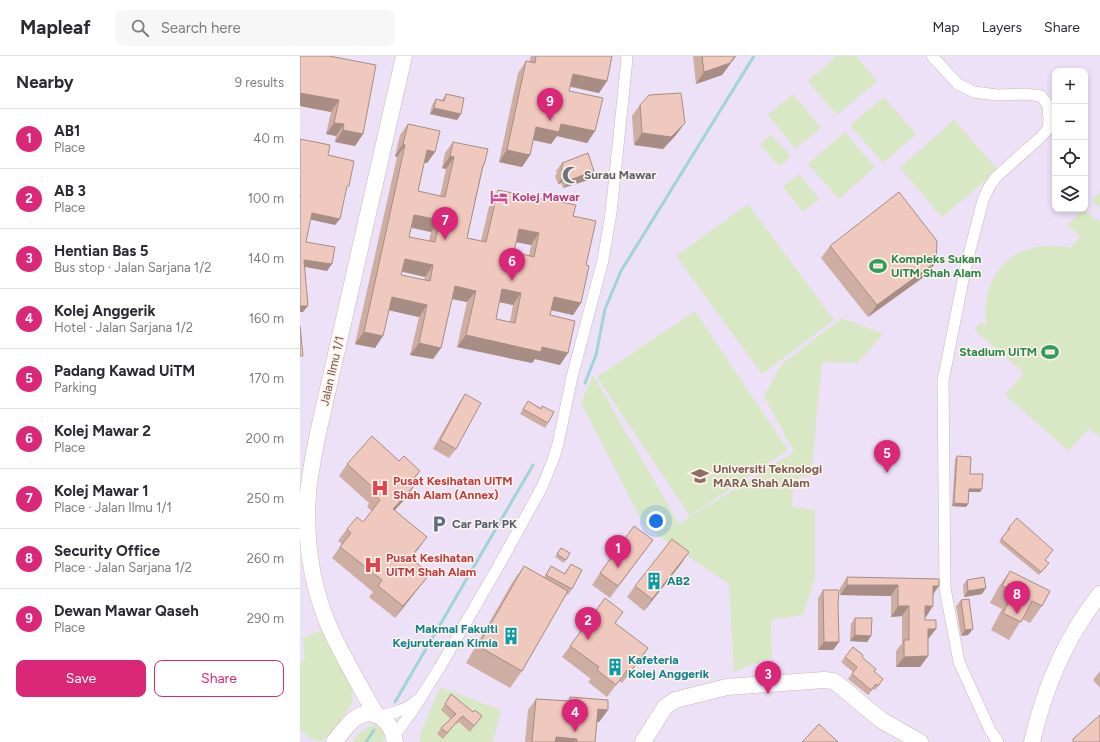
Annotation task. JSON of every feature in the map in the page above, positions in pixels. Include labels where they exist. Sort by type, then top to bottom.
[{"type":"street","name":"Jalan Ilmu 1/1","points":[[395,739],[392,728],[387,721],[378,716],[332,632],[319,598],[311,569],[307,531],[308,493],[318,434],[404,56]]},
{"type":"street","points":[[395,739],[419,698],[440,667],[498,566],[542,487],[553,460],[558,444],[572,377],[604,260],[612,201],[627,59],[626,56]]},
{"type":"street","points":[[932,56],[958,84],[974,92],[997,95],[1026,94],[1041,96],[1048,105],[1048,129],[996,177],[983,200],[965,270],[943,381],[945,588],[959,662],[990,730],[998,742]]},
{"type":"street","points":[[1032,742],[1038,716],[1048,686],[1081,621],[1100,594]]},
{"type":"street","points":[[643,742],[665,707],[675,700],[727,687],[824,680],[833,681],[881,720],[920,742]]},
{"type":"street","name":"Jalan Ilmu 1/1","points":[[352,721],[358,702],[358,681]]},
{"type":"street","points":[[334,742],[352,721],[361,715],[368,714],[378,716],[411,706],[419,698]]},
{"type":"street","points":[[986,742],[990,730]]},
{"type":"shaded area","name":"Universiti Teknologi MARA Shah Alam","points":[[300,56],[1100,56],[1100,742],[300,742]]},
{"type":"green space","points":[[837,56],[856,56],[877,81],[837,115],[808,81]]},
{"type":"green space","points":[[793,94],[821,128],[795,149],[768,115]]},
{"type":"green space","points":[[884,97],[916,134],[883,163],[850,125]]},
{"type":"green space","points":[[954,120],[998,170],[942,217],[900,168]]},
{"type":"green space","points":[[845,132],[875,167],[839,199],[808,164]]},
{"type":"green space","points":[[771,135],[791,156],[779,166],[760,145]]},
{"type":"green space","points":[[799,174],[819,199],[803,212],[783,187]]},
{"type":"green space","points":[[1100,191],[1100,208],[1092,201]]},
{"type":"green space","points":[[748,204],[834,320],[762,374],[676,256]]},
{"type":"green space","name":"Stadium UiTM","points":[[1080,212],[1087,212],[1100,222],[1100,438],[1089,428],[1069,451],[1005,395],[1024,373],[974,330],[981,322],[987,326],[986,307],[989,289],[996,274],[1006,262],[1019,253],[1034,248],[1052,246],[1071,248],[1080,236],[1068,225]]},
{"type":"green space","points":[[695,311],[788,450],[690,516],[597,377]]},
{"type":"green space","points":[[842,318],[883,334],[858,363],[822,362],[811,475],[793,480],[792,507],[815,510],[815,578],[803,615],[771,620],[772,657],[734,672],[729,584],[645,527],[581,403],[593,375],[679,524],[794,452],[764,396],[781,365]]},
{"type":"green space","points":[[322,630],[352,690],[353,701],[331,733],[322,741],[312,739],[300,730],[300,664],[305,658],[303,638]]},
{"type":"green space","points":[[440,687],[501,710],[493,742],[420,742],[420,735]]},
{"type":"green space","points":[[376,725],[382,732],[384,737],[383,742],[352,742],[362,731],[368,727]]},
{"type":"building","points":[[300,56],[329,56],[376,65],[363,134],[343,130],[344,124],[334,123],[339,100],[300,93]]},
{"type":"building","points":[[536,56],[612,56],[607,81],[573,74],[569,91],[603,98],[595,131],[561,124],[559,132],[536,127],[530,155],[507,150],[526,61],[535,63]]},
{"type":"building","points":[[702,56],[735,56],[730,63],[704,72]]},
{"type":"building","points":[[681,93],[685,123],[671,137],[642,133],[640,105],[649,95]]},
{"type":"building","points":[[446,94],[464,98],[461,114],[434,108],[436,99],[444,101]]},
{"type":"building","points":[[408,124],[440,131],[435,152],[427,150],[418,191],[445,197],[454,157],[450,156],[453,142],[488,149],[467,238],[486,242],[498,190],[576,205],[573,216],[596,221],[586,265],[589,266],[581,303],[554,297],[550,315],[575,321],[568,353],[542,347],[541,352],[466,335],[476,291],[455,286],[441,348],[419,343],[427,305],[392,297],[383,336],[364,332],[405,145],[403,144]],"holes":[[[414,215],[440,220],[435,242],[409,237]],[[519,229],[539,233],[534,257],[514,252]],[[405,259],[433,265],[430,281],[401,275]],[[502,289],[521,293],[515,323],[496,319]]]},
{"type":"building","points":[[300,139],[330,145],[328,155],[354,161],[340,219],[312,213],[306,242],[335,247],[332,264],[304,260],[308,306],[300,306]]},
{"type":"building","points":[[588,153],[594,171],[570,180],[568,174],[564,175],[561,167],[563,166],[562,163]]},
{"type":"building","name":"Kompleks Sukan UiTM Shah Alam","points":[[899,192],[937,241],[936,262],[877,305],[830,246]]},
{"type":"building","points":[[300,326],[303,356],[300,356]]},
{"type":"building","points":[[465,394],[481,403],[456,449],[440,440]]},
{"type":"building","points":[[528,401],[541,409],[542,406],[554,412],[548,423],[523,409]]},
{"type":"building","points":[[372,436],[399,461],[404,456],[420,471],[410,482],[414,486],[393,509],[427,537],[410,558],[430,574],[403,606],[378,586],[382,580],[340,547],[351,533],[347,529],[357,517],[363,522],[380,500],[375,495],[378,492],[347,464]]},
{"type":"building","points":[[957,456],[971,457],[970,474],[983,474],[982,489],[969,489],[968,504],[954,503]]},
{"type":"building","points":[[1017,518],[1053,550],[1045,560],[1049,563],[1041,572],[1001,539]]},
{"type":"building","points":[[634,526],[653,540],[618,586],[600,573]]},
{"type":"building","name":"AB2","points":[[672,539],[689,552],[652,599],[635,586]]},
{"type":"building","points":[[561,548],[570,553],[566,560],[557,554]]},
{"type":"building","points":[[571,564],[582,570],[572,589],[546,575],[551,566],[565,574]]},
{"type":"building","name":"Makmal Fakulti Kejuruteraan Kimia","points":[[524,566],[568,591],[522,671],[478,646]]},
{"type":"building","points":[[1010,571],[1050,591],[1042,606],[1032,601],[1021,622],[1003,613],[1014,592],[1002,586]]},
{"type":"building","points":[[847,577],[939,579],[939,586],[933,586],[933,606],[925,606],[925,620],[936,620],[936,629],[928,629],[928,656],[904,657],[904,640],[909,640],[909,606],[898,606],[898,585],[847,585]]},
{"type":"building","points":[[984,577],[986,588],[968,591],[967,580]]},
{"type":"building","points":[[823,590],[839,590],[839,642],[824,642]]},
{"type":"building","points":[[605,598],[623,612],[615,623],[648,648],[630,672],[627,670],[616,685],[597,670],[599,667],[570,646]]},
{"type":"building","points":[[969,599],[973,629],[965,630],[961,600]]},
{"type":"building","points":[[855,618],[872,618],[871,636],[855,635]]},
{"type":"building","points":[[853,647],[863,655],[862,657],[876,669],[874,671],[883,679],[878,686],[876,684],[871,690],[852,674],[857,667],[845,657]]},
{"type":"building","points":[[451,694],[473,712],[475,710],[482,716],[474,726],[463,716],[447,733],[441,728],[456,714],[445,704]]},
{"type":"building","points":[[570,697],[608,700],[608,710],[598,709],[595,742],[577,742],[577,739],[556,737],[555,742],[532,742],[536,699],[570,701]]},
{"type":"building","points":[[1100,715],[1100,742],[1073,742],[1073,739]]},
{"type":"building","points":[[819,724],[838,742],[802,742]]},
{"type":"waterway","points":[[585,383],[596,355],[605,309],[621,271],[754,56]]},
{"type":"waterway","points":[[395,702],[533,465]]},
{"type":"waterway","points":[[366,742],[374,730]]},
{"type":"place","name":"Dewan Mawar Qaseh","points":[[550,121]]},
{"type":"place","name":"Surau Mawar","points":[[571,175]]},
{"type":"place","name":"Kolej Mawar","points":[[499,197]]},
{"type":"place","name":"Kolej Mawar 1","points":[[445,240]]},
{"type":"place","name":"Kompleks Sukan UiTM Shah Alam","points":[[878,266]]},
{"type":"place","name":"Kolej Mawar 2","points":[[512,281]]},
{"type":"place","name":"Stadium UiTM","points":[[1050,352]]},
{"type":"place","name":"Padang Kawad UiTM","points":[[887,473]]},
{"type":"place","name":"Universiti Teknologi MARA Shah Alam","points":[[700,476]]},
{"type":"place","name":"Pusat Kesihatan UiTM Shah Alam (Annex)","points":[[380,488]]},
{"type":"place","name":"Car Park PK","points":[[439,524]]},
{"type":"place","name":"Pusat Kesihatan UiTM Shah Alam","points":[[373,565]]},
{"type":"place","name":"AB1","points":[[618,568]]},
{"type":"place","name":"AB2","points":[[654,581]]},
{"type":"place","name":"Security Office","points":[[1017,614]]},
{"type":"place","name":"Makmal Fakulti Kejuruteraan Kimia","points":[[511,636]]},
{"type":"place","name":"AB 3","points":[[588,640]]},
{"type":"place","name":"Kafeteria Kolej Anggerik","points":[[615,667]]},
{"type":"place","name":"Hentian Bas 5","points":[[768,694]]},
{"type":"place","name":"Kolej Anggerik","points":[[575,732]]}]
